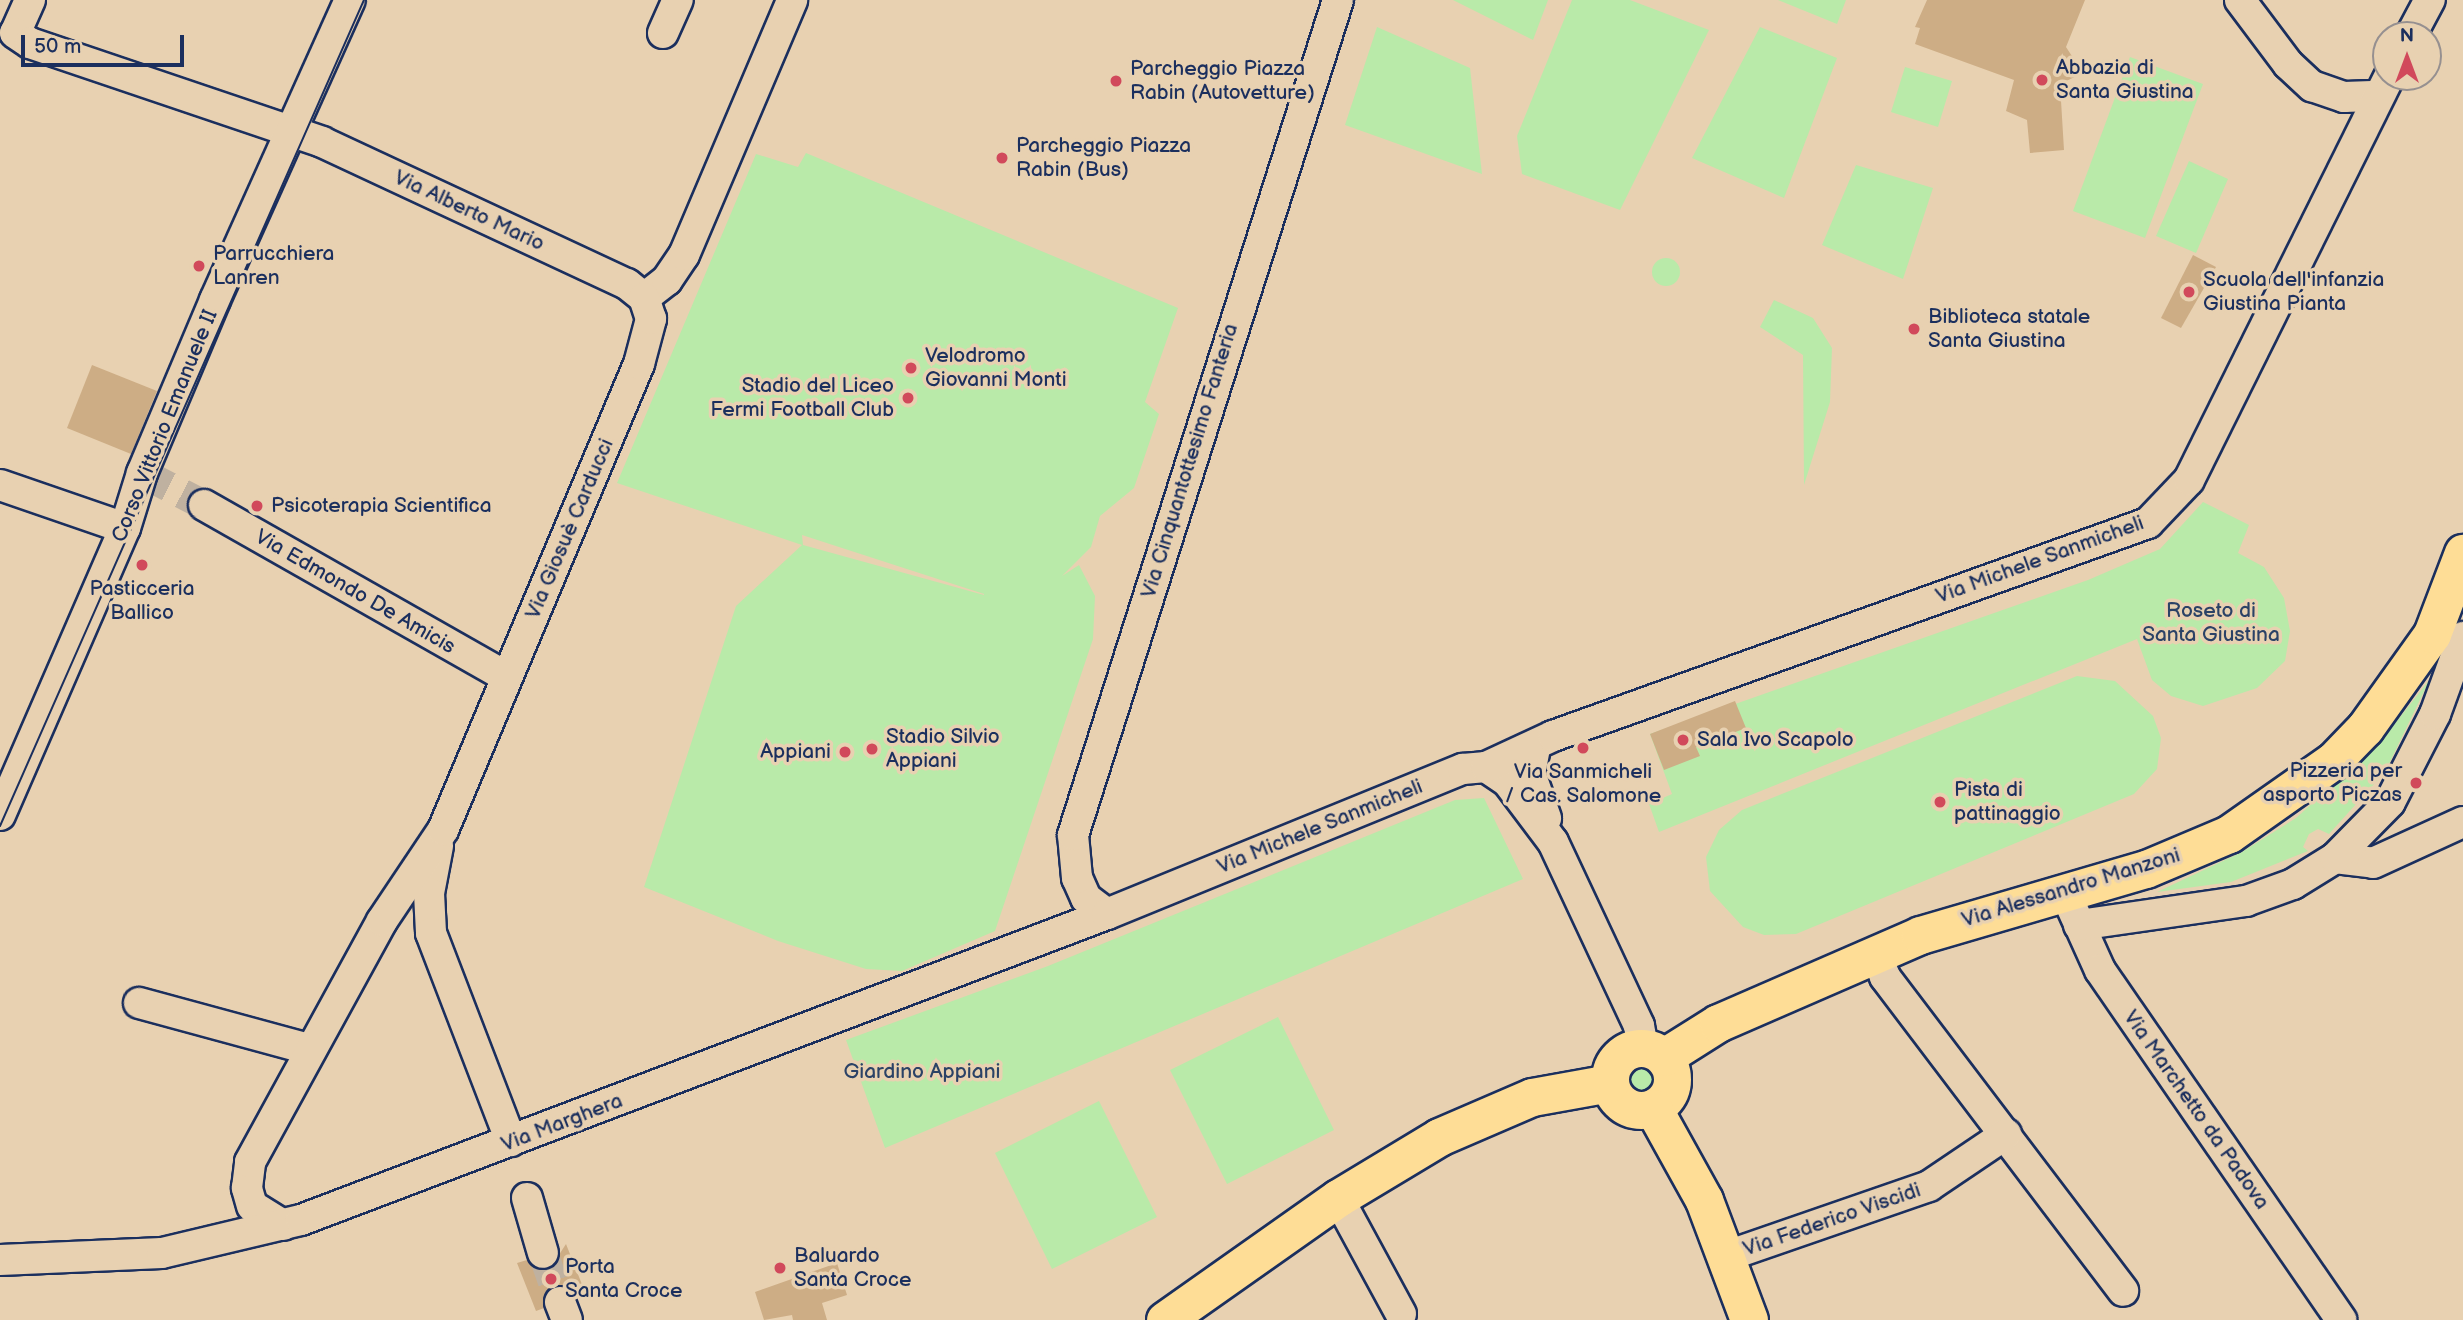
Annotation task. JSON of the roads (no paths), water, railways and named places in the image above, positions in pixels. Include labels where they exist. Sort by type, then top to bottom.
[{"type":"main road","name":"Via Alessandro Manzoni","points":[[1653,1052],[1875,953],[1932,931],[2073,908],[2187,853],[2288,795],[2333,761],[2392,696],[2455,606],[2463,553]]},
{"type":"main road","points":[[1610,1083],[1618,1057],[1653,1052],[1672,1085],[1653,1108]]},
{"type":"main road","points":[[1610,1083],[1625,1106],[1653,1108]]},
{"type":"main road","points":[[1165,1320],[1338,1198],[1408,1154],[1498,1109],[1610,1083]]},
{"type":"main road","points":[[1653,1108],[1727,1256],[1749,1320]]},
{"type":"street","points":[[5,34],[30,0]]},
{"type":"street","name":"Corso Vittorio Emanuele II","points":[[0,815],[125,528],[142,473],[350,0]]},
{"type":"street","points":[[663,33],[678,0]]},
{"type":"street","points":[[643,298],[667,280],[684,256],[792,0]]},
{"type":"street","name":"Via Cinquantottesimo Fanteria","points":[[1107,914],[1086,898],[1077,878],[1073,835],[1338,0]]},
{"type":"street","points":[[2240,0],[2288,64],[2312,86],[2344,97],[2372,89]]},
{"type":"street","points":[[2419,21],[2430,0]]},
{"type":"street","name":"Via Alberto Mario","points":[[5,34],[44,50],[292,131],[627,284],[643,298]]},
{"type":"street","name":"Via Michele Sanmicheli","points":[[1107,914],[1420,785],[1463,769],[1486,767],[1535,748],[1576,727],[2148,523],[2189,480],[2382,91]]},
{"type":"street","name":"Via Giosuè Carducci","points":[[284,1225],[253,1206],[247,1188],[250,1162],[308,1049],[382,921],[443,830],[649,336],[651,319],[643,298]]},
{"type":"street","points":[[0,485],[125,528]]},
{"type":"street","name":"Via Edmondo De Amicis","points":[[204,505],[507,677]]},
{"type":"street","name":"Via Alessandro Manzoni","points":[[2073,908],[2246,901],[2293,884],[2335,858],[2390,802],[2435,714],[2463,637]]},
{"type":"street","points":[[1535,748],[1531,773],[1553,842],[1653,1052]]},
{"type":"street","points":[[1486,767],[1507,781],[1553,842]]},
{"type":"street","points":[[2335,858],[2373,863],[2432,833],[2463,822]]},
{"type":"street","points":[[443,830],[430,877],[432,933],[511,1141]]},
{"type":"street","name":"Via Marchetto da Padova","points":[[2073,908],[2100,970],[2341,1320]]},
{"type":"street","name":"Via Marghera","points":[[0,1260],[162,1253],[284,1225],[1107,914]]},
{"type":"street","points":[[382,921],[407,918],[432,933]]},
{"type":"street","points":[[1875,953],[1885,976],[2123,1291]]},
{"type":"street","points":[[139,1003],[308,1049]]},
{"type":"street","name":"Via Federico Viscidi","points":[[1727,1256],[1929,1186],[2006,1134]]},
{"type":"street","points":[[527,1198],[543,1253]]},
{"type":"street","points":[[1338,1198],[1401,1314]]},
{"type":"tunnel","points":[[142,473],[204,505]]},
{"type":"tunnel","points":[[543,1253],[560,1302]]},
{"type":"tram line","points":[[0,826],[364,0]]},
{"type":"place","name":"Abbazia di Santa Giustina","points":[[2042,80]]},
{"type":"place","name":"Parcheggio Piazza Rabin (Autovetture)","points":[[1116,81]]},
{"type":"place","name":"Parcheggio Piazza Rabin (Bus)","points":[[1002,158]]},
{"type":"place","name":"Parrucchiera Lanren","points":[[199,266]]},
{"type":"place","name":"Scuola dell'infanzia Giustina Pianta","points":[[2189,292]]},
{"type":"place","name":"Biblioteca statale Santa Giustina","points":[[1914,329]]},
{"type":"place","name":"Velodromo Giovanni Monti","points":[[911,368]]},
{"type":"place","name":"Stadio del Liceo Fermi Football Club","points":[[908,398]]},
{"type":"place","name":"Psicoterapia Scientifica","points":[[257,506]]},
{"type":"place","name":"Pasticceria Ballico","points":[[142,565]]},
{"type":"place","name":"Sala Ivo Scapolo","points":[[1683,740]]},
{"type":"place","name":"Via Sanmicheli / Cas. Salomone","points":[[1583,748]]},
{"type":"place","name":"Stadio Silvio Appiani","points":[[872,749]]},
{"type":"place","name":"Appiani","points":[[845,752]]},
{"type":"place","name":"Pizzeria per asporto Piczas","points":[[2416,783]]},
{"type":"place","name":"Pista di pattinaggio","points":[[1940,802]]},
{"type":"place","name":"Baluardo Santa Croce","points":[[780,1268]]},
{"type":"place","name":"Porta Santa Croce","points":[[551,1279]]},
{"type":"park label","name":"Roseto di Santa Giustina","points":[[2211,623]]},
{"type":"park label","name":"Giardino Appiani","points":[[922,1072]]}]
